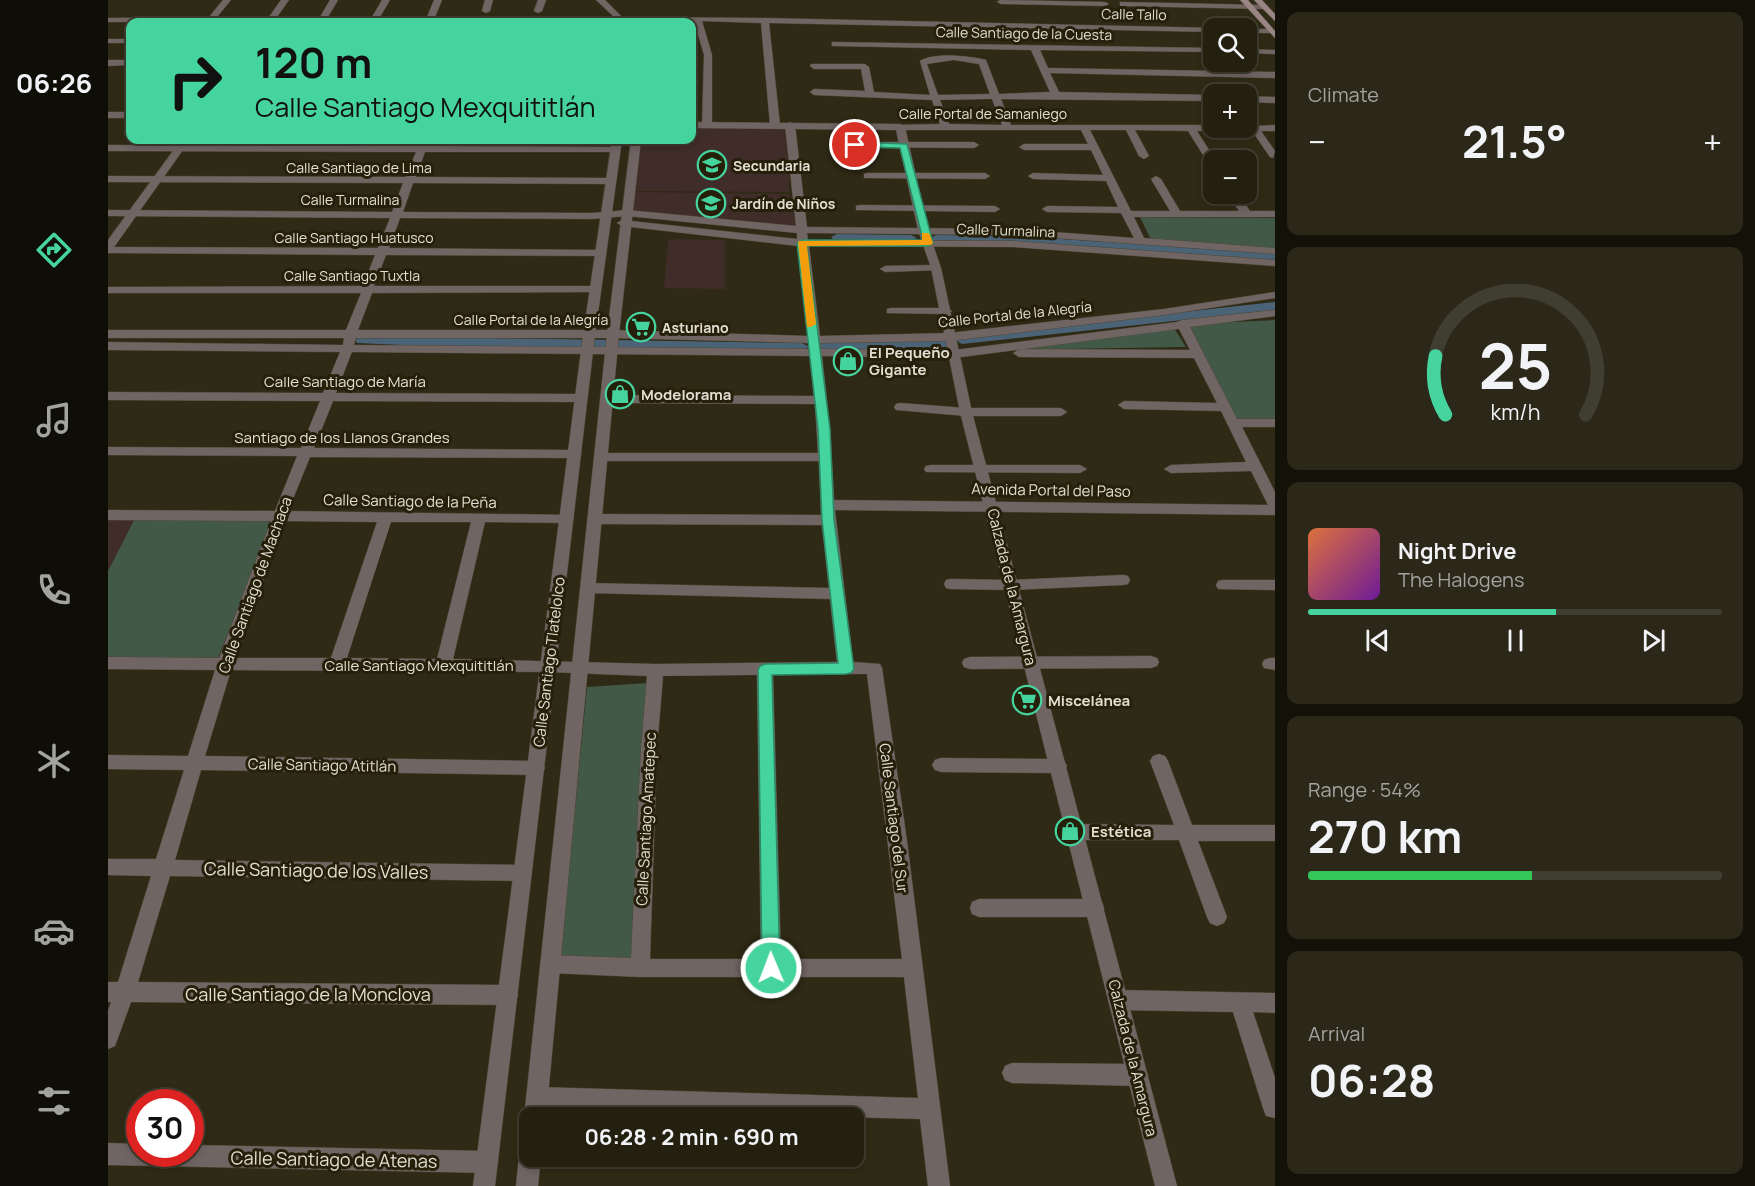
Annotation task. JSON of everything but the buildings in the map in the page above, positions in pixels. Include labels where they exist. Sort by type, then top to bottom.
[{"type":"main road","points":[[1257,0],[1275,18]]},
{"type":"main road","points":[[1247,3],[1273,34]]},
{"type":"street","points":[[212,18],[226,0]]},
{"type":"street","points":[[272,18],[285,0]]},
{"type":"street","points":[[323,18],[334,0]]},
{"type":"street","points":[[377,18],[386,0]]},
{"type":"street","points":[[430,18],[438,0]]},
{"type":"street","points":[[486,11],[489,0]]},
{"type":"street","points":[[538,11],[542,0]]},
{"type":"street","points":[[600,0],[612,9],[618,18]]},
{"type":"street","points":[[1018,25],[1008,16],[1001,1],[1105,4]]},
{"type":"street","points":[[1123,4],[1247,3],[1264,7]]},
{"type":"street","points":[[697,19],[708,55],[707,125]]},
{"type":"street","name":"Calle Tallo","points":[[697,19],[1203,30]]},
{"type":"street","name":"Calle Tallo","points":[[108,20],[126,20]]},
{"type":"street","points":[[765,20],[775,125]]},
{"type":"street","points":[[1257,32],[1273,34]]},
{"type":"street","points":[[108,41],[126,41]]},
{"type":"street","name":"Calle Santiago de la Cuesta","points":[[835,44],[1203,50]]},
{"type":"street","points":[[1034,46],[1056,95]]},
{"type":"street","points":[[1257,51],[1275,52]]},
{"type":"street","points":[[945,126],[924,60],[973,58],[983,62],[1007,127]]},
{"type":"street","points":[[108,63],[126,63]]},
{"type":"street","points":[[814,66],[865,67],[870,94]]},
{"type":"street","points":[[1046,70],[1275,75]]},
{"type":"street","points":[[814,93],[935,99],[996,95],[1203,98]]},
{"type":"street","points":[[1257,99],[1275,100]]},
{"type":"street","points":[[108,116],[126,115]]},
{"type":"street","points":[[108,123],[126,123]]},
{"type":"street","name":"Calle Portal de Samaniego","points":[[696,125],[1203,128]]},
{"type":"street","points":[[790,125],[813,347],[824,429],[828,520],[846,669]]},
{"type":"street","name":"Calzada de la Amargura","points":[[900,127],[923,230],[936,268],[956,348],[966,412],[1166,1186]]},
{"type":"street","points":[[1084,127],[1140,240]]},
{"type":"street","points":[[1129,127],[1144,156]]},
{"type":"street","points":[[1191,128],[1204,150]]},
{"type":"street","name":"Calle Portal de Samaniego","points":[[1257,128],[1275,128]]},
{"type":"street","points":[[1257,131],[1273,155]]},
{"type":"street","points":[[108,249],[182,144]]},
{"type":"street","points":[[108,148],[182,144],[615,145]]},
{"type":"street","name":"Calle Santiago Tlatelolco","points":[[536,1107],[613,342],[636,144]]},
{"type":"street","name":"Calle Santiago de Machaca","points":[[108,1039],[117,992],[162,868],[225,664],[423,145]]},
{"type":"street","name":"Calle Santiago Tlatelolco","points":[[484,1186],[588,342],[615,145]]},
{"type":"street","points":[[855,145],[974,146]]},
{"type":"street","points":[[1024,147],[1094,147]]},
{"type":"street","points":[[867,176],[985,176]]},
{"type":"street","points":[[1034,176],[1109,178]]},
{"type":"street","name":"Calle Santiago de Lima","points":[[108,179],[610,181]]},
{"type":"street","points":[[1156,179],[1176,213]]},
{"type":"street","points":[[1240,204],[1246,213]]},
{"type":"street","points":[[860,208],[995,208]]},
{"type":"street","points":[[1047,209],[1275,214]]},
{"type":"street","name":"Calle Turmalina","points":[[108,213],[592,216],[800,230],[1012,232],[1275,251]]},
{"type":"street","name":"Calle Turmalina","points":[[627,219],[802,243],[1013,244],[1275,263]]},
{"type":"street","name":"Calle Santiago Huatusco","points":[[108,249],[600,253]]},
{"type":"street","points":[[885,269],[936,268]]},
{"type":"street","name":"Calle Santiago Tuxtla","points":[[108,290],[595,290]]},
{"type":"street","name":"Calle Portal de la Alegría","points":[[956,348],[1275,295]]},
{"type":"street","points":[[891,311],[946,311]]},
{"type":"street","name":"Calle Portal de la Alegría","points":[[108,334],[349,341],[613,342],[956,348],[1275,313]]},
{"type":"street","points":[[1182,323],[1275,507]]},
{"type":"street","name":"Calle Portal de la Alegría","points":[[108,346],[349,341]]},
{"type":"street","points":[[956,348],[1198,354]]},
{"type":"street","name":"Calle Santiago de María","points":[[108,396],[582,398]]},
{"type":"street","points":[[608,399],[820,400]]},
{"type":"street","points":[[1124,405],[1225,407]]},
{"type":"street","points":[[900,407],[966,412],[1061,412]]},
{"type":"street","points":[[1233,423],[1275,423]]},
{"type":"street","name":"Santiago de los Llanos Grandes","points":[[108,451],[575,454]]},
{"type":"street","points":[[602,457],[824,458]]},
{"type":"street","points":[[1171,469],[1255,466]]},
{"type":"street","points":[[931,469],[1080,470]]},
{"type":"street","name":"Avenida Portal del Paso","points":[[827,505],[1275,507]]},
{"type":"street","name":"Calle Santiago de la Peña","points":[[108,514],[567,518]]},
{"type":"street","points":[[337,664],[385,518]]},
{"type":"street","points":[[444,665],[479,518]]},
{"type":"street","points":[[595,519],[828,520]]},
{"type":"street","points":[[951,584],[1011,585],[1123,580]]},
{"type":"street","points":[[1222,585],[1275,585]]},
{"type":"street","points":[[588,588],[836,594]]},
{"type":"street","name":"Calle Santiago Mexquititlán","points":[[108,663],[549,666],[656,670],[874,668]]},
{"type":"street","points":[[970,663],[1151,663]]},
{"type":"street","name":"Calle Santiago del Sur","points":[[874,668],[939,1186]]},
{"type":"street","name":"Calle Santiago Amatepec","points":[[640,968],[649,749],[656,670]]},
{"type":"street","points":[[765,670],[771,968]]},
{"type":"street","points":[[1159,761],[1217,917]]},
{"type":"street","name":"Calle Santiago Atitlán","points":[[108,762],[536,768]]},
{"type":"street","points":[[941,765],[1058,766]]},
{"type":"street","points":[[1075,832],[1275,833]]},
{"type":"street","name":"Calle Santiago de los Valles","points":[[108,867],[523,873]]},
{"type":"street","points":[[979,908],[1095,909]]},
{"type":"street","points":[[550,964],[640,968],[913,968]]},
{"type":"street","name":"Calle Santiago de la Monclova","points":[[117,992],[508,995]]},
{"type":"street","points":[[1118,1000],[1275,1003]]},
{"type":"street","points":[[1240,1002],[1274,1107]]},
{"type":"street","points":[[1012,1073],[1137,1075]]},
{"type":"street","points":[[864,1109],[930,1109]]},
{"type":"street","name":"Calle Santiago de Atenas","points":[[108,1154],[487,1162]]},
{"type":"street","points":[[527,1186],[529,1167]]},
{"type":"shaded area","name":"Secundaria","points":[[696,127],[786,127],[789,139],[789,192],[633,191],[639,144],[696,144]]},
{"type":"shaded area","name":"Jardín de Niños","points":[[635,192],[789,194],[796,226],[630,211]]},
{"type":"shaded area","points":[[668,239],[725,240],[725,289],[664,288]]},
{"type":"shaded area","points":[[108,520],[134,520],[108,571]]},
{"type":"green space","points":[[1140,217],[1275,218],[1275,248],[1151,240]]},
{"type":"green space","points":[[1275,320],[1275,424],[1238,423],[1186,324]]},
{"type":"green space","points":[[1174,328],[1186,347],[1001,350]]},
{"type":"green space","points":[[134,520],[273,521],[218,658],[108,659],[108,571]]},
{"type":"green space","points":[[648,683],[638,966],[560,958],[587,687]]},
{"type":"waterway","points":[[837,237],[911,238]]},
{"type":"waterway","points":[[936,238],[1010,239],[1275,256]]},
{"type":"waterway","points":[[962,340],[1275,306]]},
{"type":"waterway","points":[[362,340],[802,347]]},
{"type":"waterway","points":[[818,347],[947,344]]},
{"type":"slow traffic","points":[[811,324],[802,243],[928,243],[925,235]]},
{"type":"place","name":"Secundaria","points":[[712,165]]},
{"type":"place","name":"Jardín de Niños","points":[[711,203]]},
{"type":"place","name":"Asturiano","points":[[641,327]]},
{"type":"place","name":"El Pequeño Gigante","points":[[848,361]]},
{"type":"place","name":"Modelorama","points":[[620,394]]},
{"type":"place","name":"Miscelánea","points":[[1027,700]]},
{"type":"place","name":"Estética","points":[[1070,831]]},
{"type":"route","points":[[771,968],[765,670],[846,669],[828,520],[824,429],[802,243],[928,243],[904,146],[855,145]]}]
